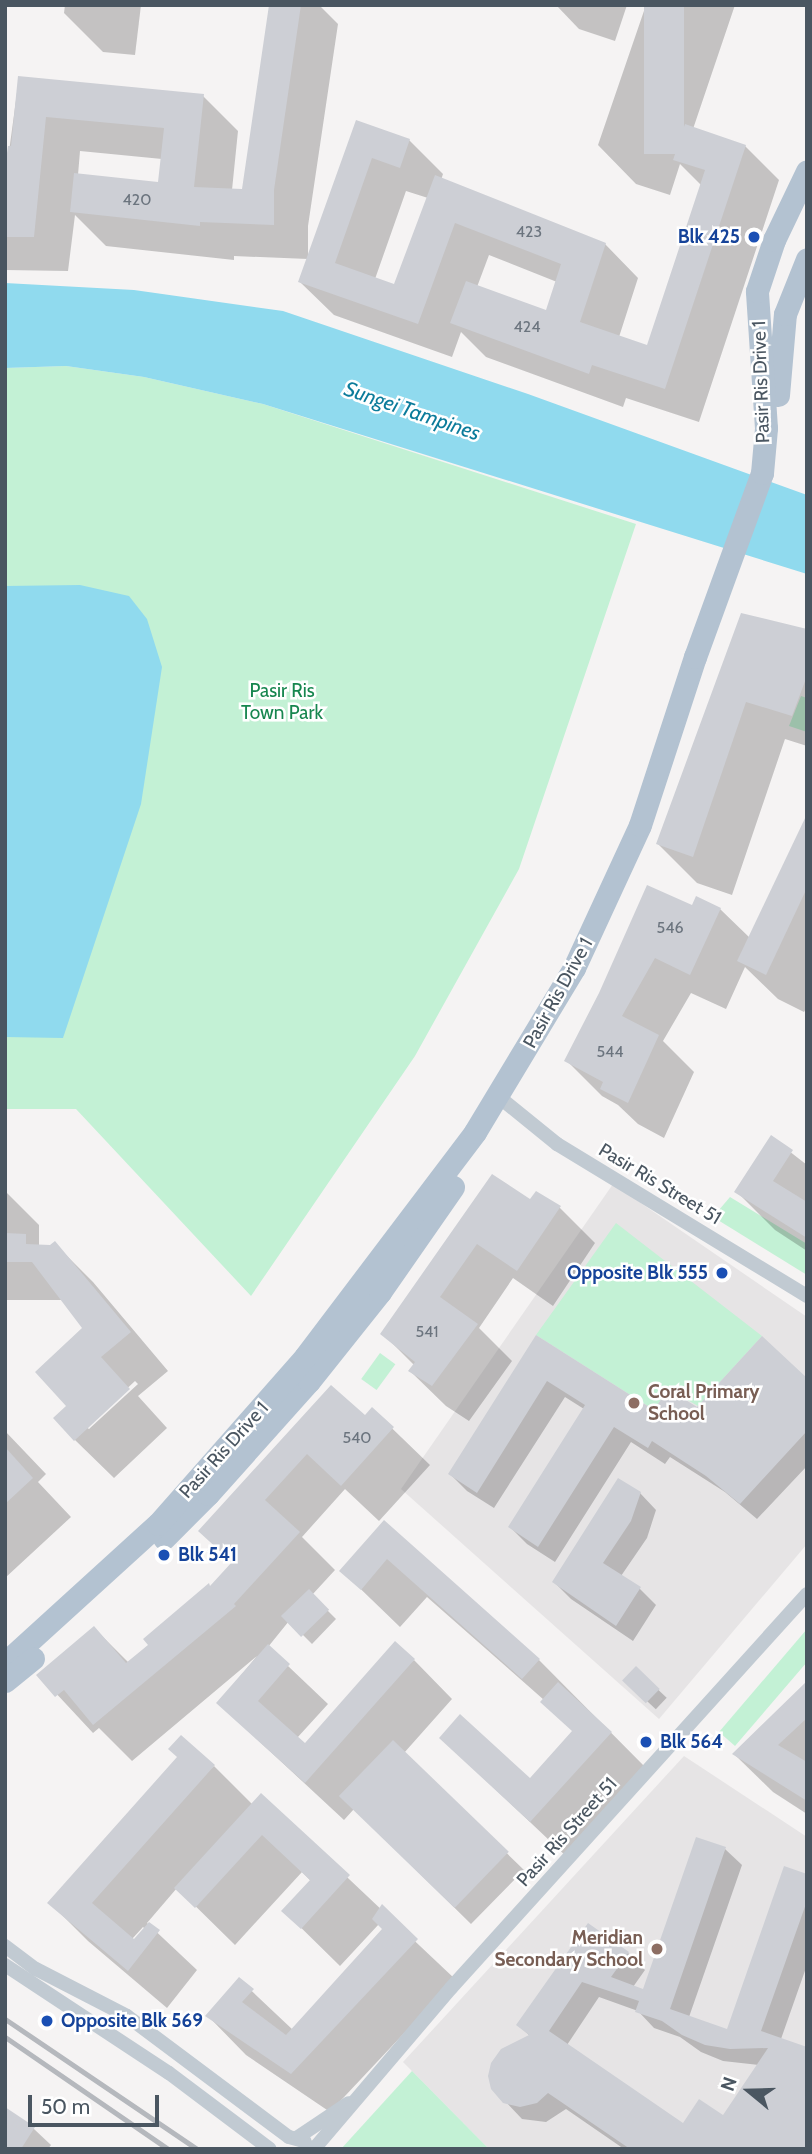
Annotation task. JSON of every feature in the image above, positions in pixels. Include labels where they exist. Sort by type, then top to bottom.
[{"type":"main road","name":"Pasir Ris Drive 1","points":[[766,474],[764,369],[758,338],[757,291],[774,240],[807,172]]},
{"type":"main road","name":"Pasir Ris Drive 1","points":[[5,1681],[163,1539],[208,1494],[309,1381],[380,1292],[504,1101],[620,899],[650,823],[766,474],[777,430],[778,371],[785,314],[807,259]]},
{"type":"main road","name":"Pasir Ris Drive 1","points":[[5,1662],[158,1524],[260,1410],[347,1305],[504,1101]]},
{"type":"street","name":"Pasir Ris Street 51","points":[[504,1101],[557,1144],[807,1296]]},
{"type":"street","name":"Pasir Ris Street 51","points":[[314,2149],[451,1988],[807,1594]]},
{"type":"street","points":[[5,1946],[36,1969],[127,2016],[298,2141]]},
{"type":"street","points":[[5,1965],[169,2073],[270,2149]]},
{"type":"street","name":"Pasir Ris Street 51","points":[[278,2149],[282,2140],[298,2141],[358,2098]]},
{"type":"shaded area","name":"Coral Primary School","points":[[613,1184],[807,1317],[807,1544],[659,1719],[401,1489]]},
{"type":"shaded area","name":"Meridian Secondary School","points":[[684,1756],[807,1837],[807,2149],[489,2149],[403,2062]]},
{"type":"green space","name":"Pasir Ris Town Park","points":[[66,366],[144,377],[263,404],[636,524],[519,869],[415,1056],[251,1296],[76,1109],[5,1109],[5,368]]},
{"type":"green space","points":[[801,696],[807,698],[807,732],[789,726]]},
{"type":"green space","points":[[730,1197],[807,1244],[807,1275],[713,1217]]},
{"type":"green space","points":[[616,1223],[762,1336],[698,1406],[668,1389],[654,1410],[536,1335]]},
{"type":"green space","points":[[380,1353],[395,1364],[377,1390],[361,1379]]},
{"type":"green space","points":[[807,1629],[807,1662],[735,1746],[719,1732]]},
{"type":"green space","points":[[412,2071],[489,2149],[341,2149]]},
{"type":"water","name":"Sungei Tampines","points":[[5,283],[134,290],[283,311],[528,394],[807,495],[807,574],[263,404],[144,377],[66,366],[5,368]]},
{"type":"water","points":[[80,585],[129,596],[147,619],[162,667],[141,804],[63,1038],[5,1037],[5,586]]},
{"type":"building","points":[[269,5],[301,5],[274,190],[274,225],[200,222],[200,226],[70,212],[74,173],[158,182],[164,128],[46,117],[34,237],[5,237],[5,167],[8,146],[11,146],[18,76],[204,94],[194,187],[242,189]]},
{"type":"building","points":[[644,5],[684,5],[684,154],[644,154]]},
{"type":"building","points":[[356,120],[410,139],[400,168],[372,158],[335,263],[394,284],[435,175],[606,243],[580,322],[647,345],[705,170],[673,160],[685,124],[746,145],[665,389],[592,365],[589,374],[450,323],[466,281],[546,310],[561,264],[455,223],[418,324],[298,282]]},
{"type":"building","points":[[741,613],[807,629],[807,676],[792,716],[746,702],[693,857],[656,844]]},
{"type":"building","points":[[807,814],[807,888],[766,975],[737,961]]},
{"type":"building","points":[[647,885],[692,905],[696,896],[721,908],[690,975],[655,958],[622,1016],[659,1035],[628,1103],[600,1089],[603,1082],[564,1061],[599,993]]},
{"type":"building","points":[[771,1135],[793,1150],[773,1181],[807,1202],[807,1238],[734,1192]]},
{"type":"building","points":[[492,1174],[530,1199],[536,1191],[561,1206],[517,1271],[477,1244],[440,1297],[478,1324],[432,1386],[408,1371],[415,1362],[380,1334]]},
{"type":"building","points":[[5,1233],[26,1234],[26,1244],[50,1245],[55,1241],[131,1332],[101,1357],[130,1389],[74,1441],[53,1418],[66,1406],[35,1372],[82,1328],[32,1262],[5,1262]]},
{"type":"building","points":[[536,1335],[654,1410],[668,1389],[697,1407],[762,1336],[807,1378],[807,1431],[740,1504],[706,1476],[652,1441],[648,1448],[614,1427],[538,1547],[508,1527],[585,1405],[547,1381],[477,1493],[448,1474]]},
{"type":"building","points":[[331,1385],[365,1415],[372,1407],[394,1427],[341,1486],[307,1454],[265,1500],[300,1532],[234,1604],[236,1606],[93,1725],[64,1690],[55,1697],[36,1675],[94,1626],[126,1663],[148,1645],[143,1639],[209,1583],[210,1586],[232,1562],[198,1531]]},
{"type":"building","points":[[5,1447],[33,1478],[5,1504]]},
{"type":"building","points":[[618,1478],[641,1492],[631,1521],[603,1563],[641,1587],[616,1626],[552,1582]]},
{"type":"building","points":[[384,1520],[540,1659],[522,1679],[387,1559],[361,1590],[339,1571]]},
{"type":"building","points":[[309,1589],[329,1610],[301,1637],[281,1616]]},
{"type":"building","points":[[395,1641],[415,1659],[305,1783],[216,1703],[268,1644],[290,1664],[258,1701],[305,1743]]},
{"type":"building","points":[[636,1666],[660,1689],[646,1703],[622,1680]]},
{"type":"building","points":[[807,1681],[807,1718],[778,1745],[807,1762],[807,1801],[732,1754]]},
{"type":"building","points":[[558,1682],[612,1732],[530,1822],[439,1738],[460,1714],[530,1778],[572,1731],[540,1702]]},
{"type":"building","points":[[181,1735],[215,1765],[92,1903],[134,1939],[149,1922],[160,1930],[128,1971],[47,1903],[177,1757],[168,1749]]},
{"type":"building","points":[[393,1740],[509,1852],[455,1908],[339,1796]]},
{"type":"building","points":[[261,1793],[350,1875],[301,1929],[281,1911],[310,1880],[262,1835],[195,1908],[174,1888]]},
{"type":"building","points":[[696,1837],[726,1847],[670,2009],[727,2029],[784,1866],[807,1874],[807,1901],[761,2031],[807,2047],[807,2149],[630,2149],[548,2093],[537,2103],[520,2107],[503,2103],[491,2089],[488,2076],[491,2063],[501,2049],[529,2035],[516,2025],[588,1923],[629,1952],[611,1977],[643,1989]],"holes":[[[582,1982],[639,2001],[635,2012],[662,2021],[682,2035],[705,2045],[730,2049],[768,2048],[723,2115],[699,2099],[683,2123],[549,2031]]]},
{"type":"building","points":[[382,1904],[418,1939],[291,2074],[205,2016],[239,1977],[254,1989],[242,2002],[286,2035],[382,1929],[372,1919]]},
{"type":"building","points":[[5,2107],[35,2127],[21,2149],[5,2149]]},
{"type":"railway","points":[[5,2019],[197,2149]]},
{"type":"railway","points":[[5,2037],[168,2149]]},
{"type":"place","name":"Blk 425","points":[[754,237]]},
{"type":"place","name":"Opposite Blk 555","points":[[722,1273]]},
{"type":"place","name":"Coral Primary School","points":[[634,1403]]},
{"type":"place","name":"Blk 541","points":[[164,1555]]},
{"type":"place","name":"Blk 564","points":[[646,1742]]},
{"type":"place","name":"Meridian Secondary School","points":[[657,1949]]},
{"type":"place","name":"Opposite Blk 569","points":[[47,2021]]}]
